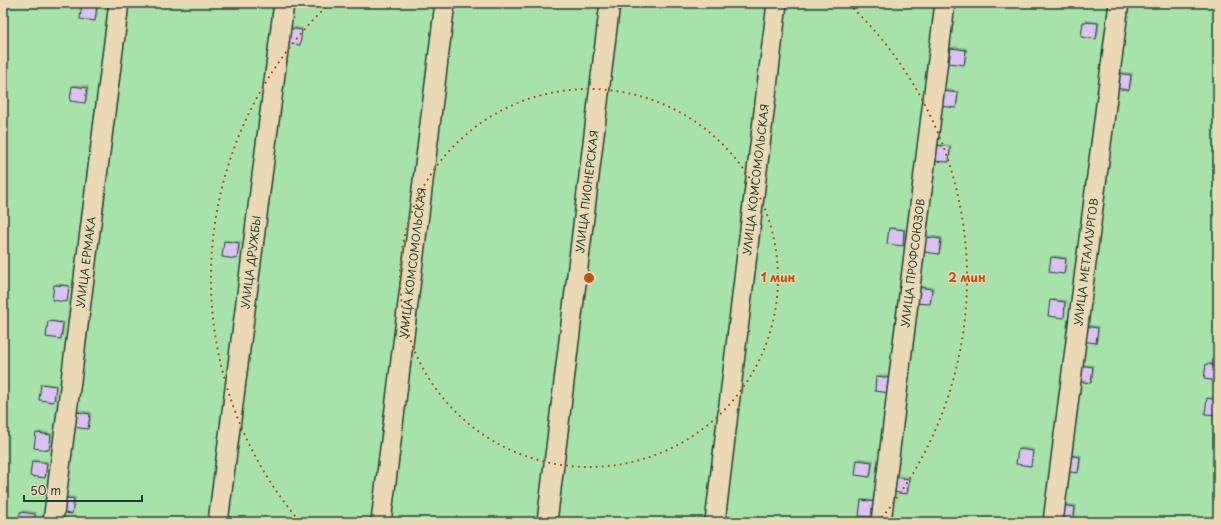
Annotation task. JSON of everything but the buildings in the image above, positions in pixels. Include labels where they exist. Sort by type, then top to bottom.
[{"type":"street","name":"УЛИЦА ЕРМАКА","points":[[53,522],[119,3]]},
{"type":"street","name":"УЛИЦА ДРУЖБЫ","points":[[218,522],[284,3]]},
{"type":"street","name":"УЛИЦА КОМСОМОЛЬСКАЯ","points":[[381,522],[445,3]]},
{"type":"street","name":"УЛИЦА ПИОНЕРСКАЯ","points":[[546,522],[610,3]]},
{"type":"street","name":"УЛИЦА КОМСОМОЛЬСКАЯ","points":[[715,522],[778,3]]},
{"type":"street","name":"УЛИЦА ПРОФСОЮЗОВ","points":[[881,522],[945,3]]},
{"type":"street","name":"УЛИЦА МЕТАЛЛУРГОВ","points":[[1053,522],[1119,3]]},
{"type":"green space","points":[[3,3],[1218,3],[1218,522],[3,522]]}]
